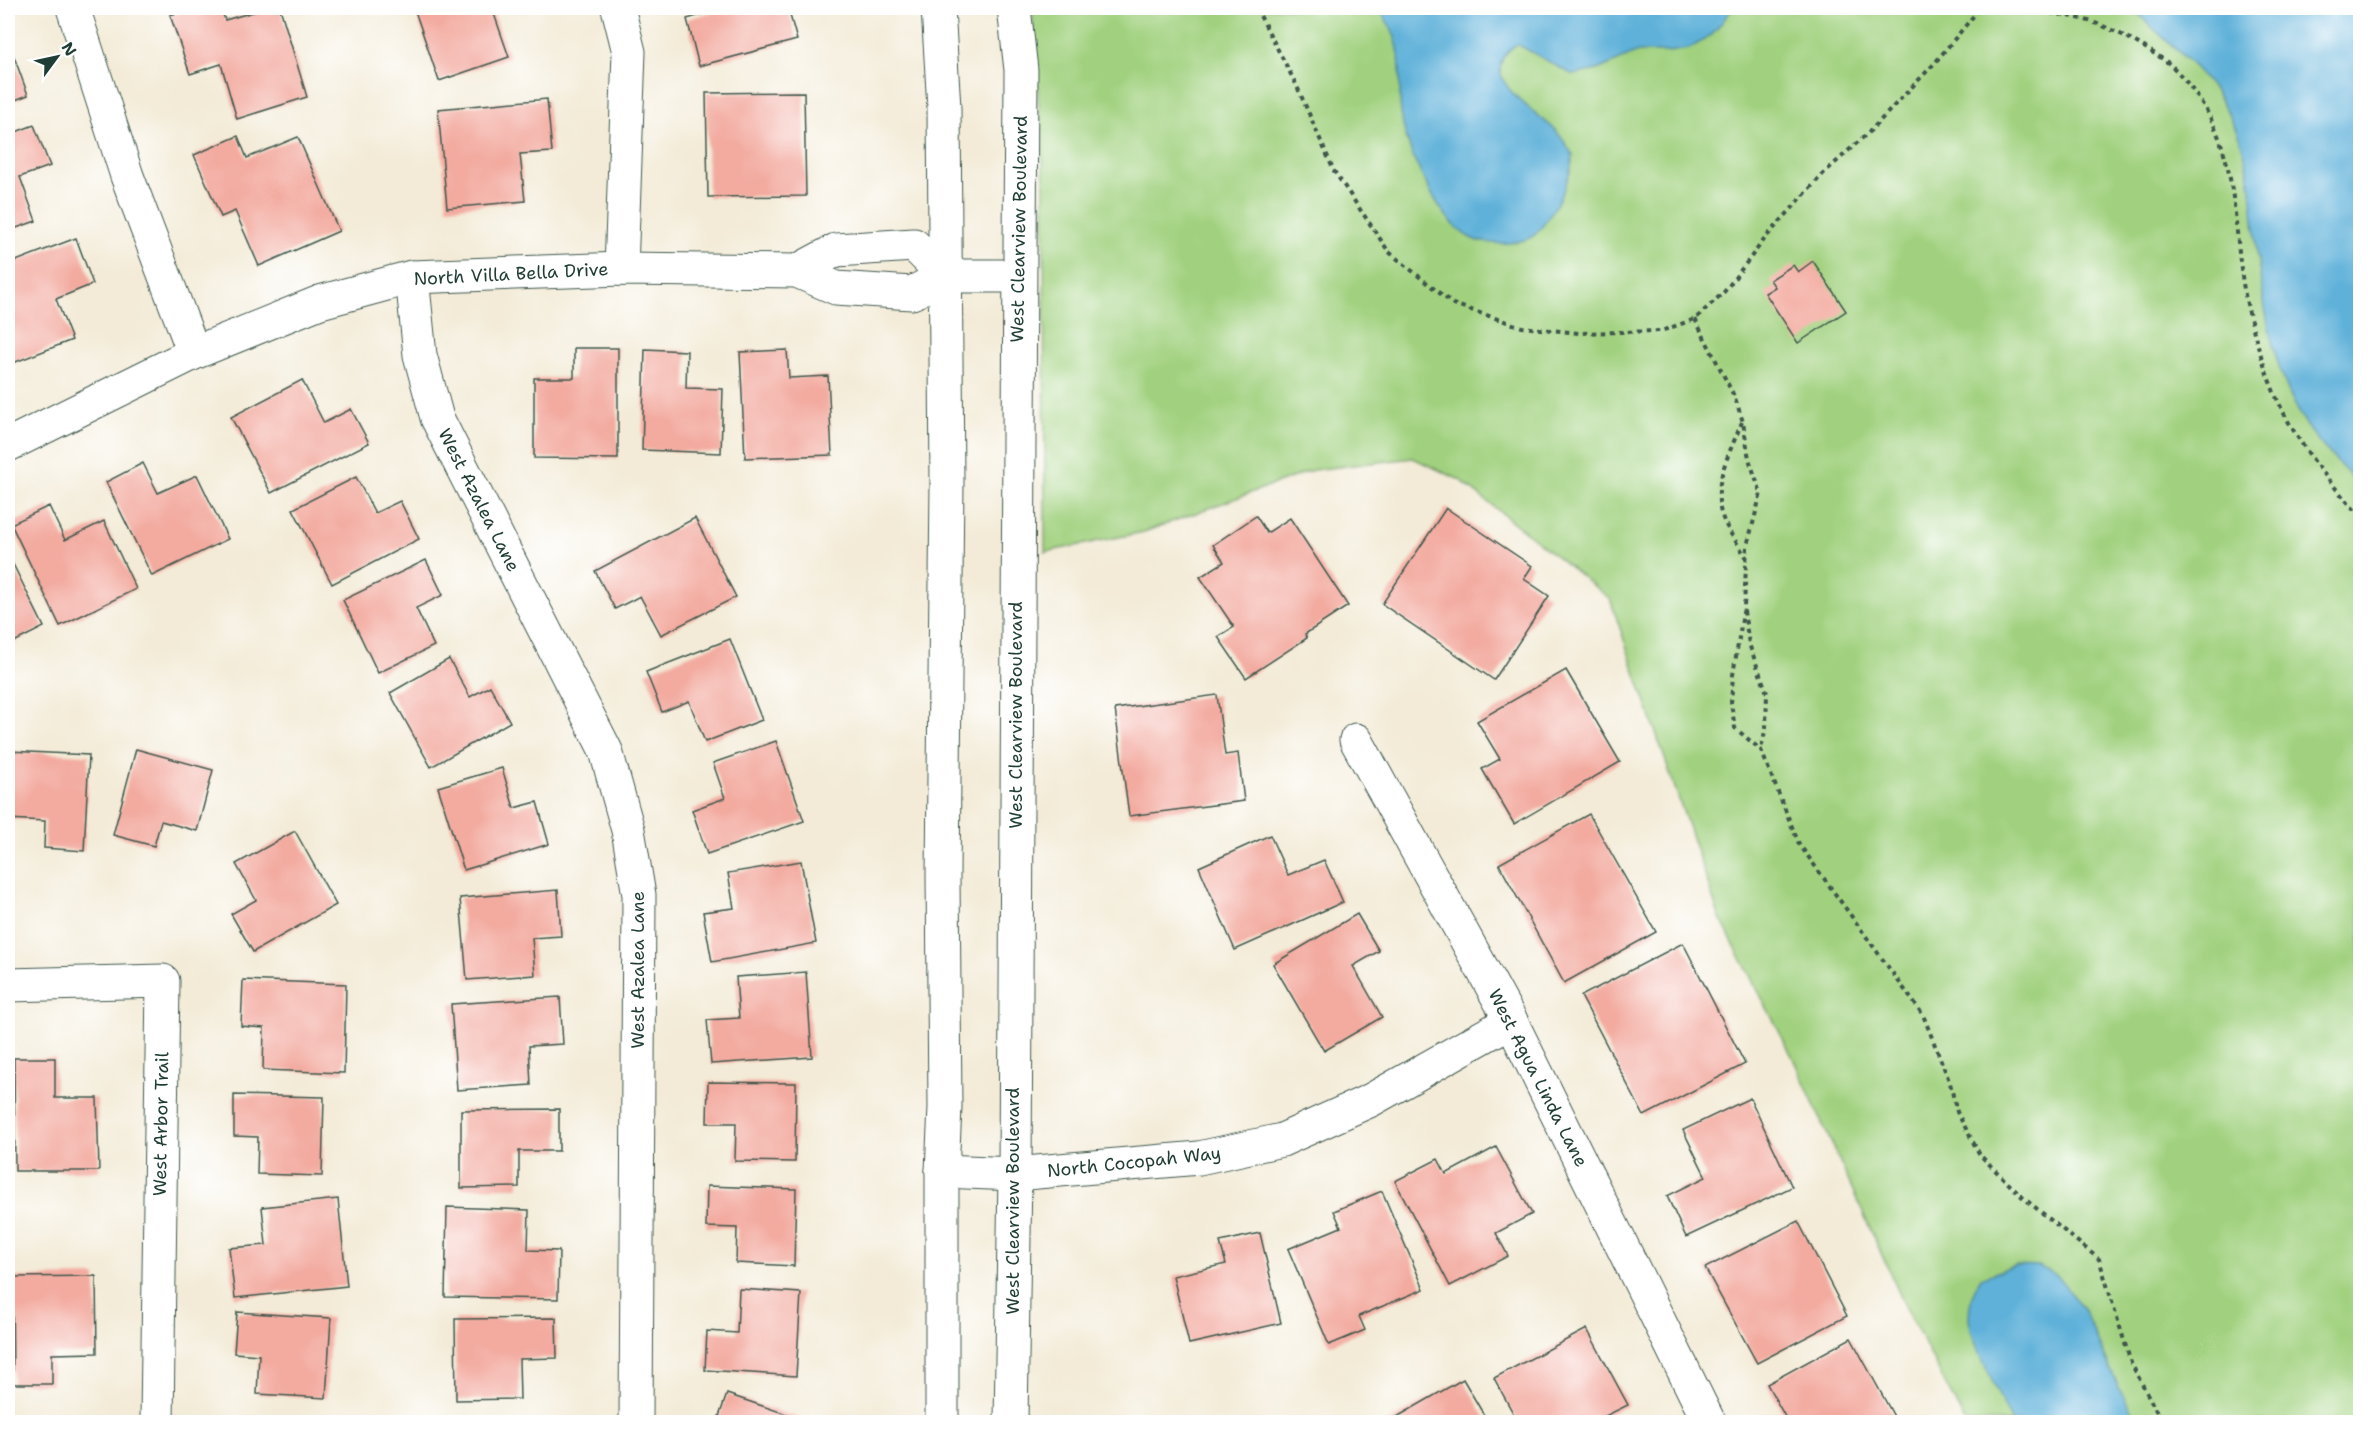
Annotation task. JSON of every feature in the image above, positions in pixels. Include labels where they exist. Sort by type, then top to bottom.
[{"type":"street","points":[[74,8],[127,176],[194,353]]},
{"type":"street","points":[[618,8],[629,52],[621,269]]},
{"type":"street","points":[[938,8],[944,108],[947,482],[943,875],[945,1107],[942,1171],[942,1422]]},
{"type":"street","name":"West Clearview Boulevard","points":[[1011,1422],[1015,1174],[1021,70],[1014,8]]},
{"type":"street","name":"North Villa Bella Drive","points":[[796,271],[836,250],[914,245],[945,276]]},
{"type":"street","name":"North Villa Bella Drive","points":[[8,445],[194,353],[320,302],[412,277],[621,269],[796,271],[836,288],[912,293],[945,276],[1019,276]]},
{"type":"street","name":"West Azalea Lane","points":[[412,277],[420,355],[437,418],[606,751],[628,830],[639,895],[636,1422]]},
{"type":"street","name":"West Agua Linda Lane","points":[[1356,740],[1511,1021],[1709,1422]]},
{"type":"street","name":"West Arbor Trail","points":[[8,985],[163,981],[157,1422]]},
{"type":"street","name":"North Cocopah Way","points":[[942,1171],[1015,1174],[1199,1158],[1282,1140],[1371,1100],[1511,1021]]},
{"type":"path","points":[[1256,8],[1296,84],[1334,171],[1389,252],[1453,304],[1522,327],[1580,333],[1661,331],[1695,319],[1724,292],[1767,236],[1815,183],[1871,130],[1980,8]]},
{"type":"path","points":[[2015,8],[2075,17],[2113,32],[2167,62],[2185,79],[2201,100],[2217,133],[2229,169],[2234,190],[2245,295],[2260,353],[2281,410],[2302,447],[2361,516]]},
{"type":"path","points":[[1695,319],[1735,398],[1743,422],[1749,459],[1761,493],[1747,546],[1744,607],[1732,675],[1731,703],[1735,728],[1761,750],[1799,844],[1923,1015],[1950,1083],[1958,1112],[1980,1155],[2020,1195],[2099,1259],[2131,1363],[2162,1422]]},
{"type":"path","points":[[1743,422],[1725,464],[1718,491],[1722,516],[1746,558]]},
{"type":"path","points":[[1744,607],[1749,644],[1767,693],[1766,728],[1761,750]]},
{"type":"green space","points":[[1032,8],[2360,8],[2360,1422],[1965,1422],[1904,1304],[1792,1056],[1719,916],[1610,599],[1460,480],[1413,458],[1313,470],[1144,532],[1045,552],[1044,180]]},
{"type":"water","points":[[1377,8],[1733,8],[1712,35],[1689,49],[1638,52],[1597,70],[1573,75],[1517,44],[1504,55],[1500,67],[1510,90],[1556,131],[1573,155],[1564,190],[1542,227],[1526,239],[1500,243],[1473,239],[1462,232],[1431,193],[1409,146],[1401,116],[1399,54],[1395,39],[1389,24]]},
{"type":"water","points":[[2133,8],[2360,8],[2360,487],[2312,433],[2299,413],[2280,369],[2263,299],[2247,166],[2231,119],[2220,99],[2201,75]]},
{"type":"water","points":[[2015,1265],[2038,1266],[2057,1275],[2084,1311],[2120,1390],[2138,1422],[2012,1422],[1980,1354],[1969,1318],[1972,1297],[1981,1278]]},
{"type":"building","points":[[193,8],[221,8],[225,20],[267,8],[280,8],[307,97],[237,119],[221,64],[190,74],[170,15]]},
{"type":"building","points":[[414,8],[492,8],[509,57],[439,81]]},
{"type":"building","points":[[724,8],[788,8],[797,40],[699,66],[687,19]]},
{"type":"building","points":[[8,40],[28,95],[8,103]]},
{"type":"building","points":[[804,92],[806,196],[708,197],[706,93]]},
{"type":"building","points":[[547,99],[552,152],[520,154],[525,201],[447,208],[438,109]]},
{"type":"building","points":[[34,125],[50,166],[20,177],[36,221],[8,231],[8,135]]},
{"type":"building","points":[[238,136],[247,158],[298,137],[339,231],[259,266],[235,211],[221,217],[194,155]]},
{"type":"building","points":[[76,238],[93,284],[56,299],[72,340],[8,365],[8,264]]},
{"type":"building","points":[[1813,261],[1846,311],[1798,343],[1765,293],[1775,287],[1770,280],[1793,265],[1798,272]]},
{"type":"building","points":[[574,348],[618,348],[618,459],[534,458],[534,378],[574,378]]},
{"type":"building","points":[[645,349],[687,351],[686,388],[723,389],[721,453],[642,450]]},
{"type":"building","points":[[787,350],[789,378],[828,376],[832,455],[745,458],[740,352]]},
{"type":"building","points":[[302,380],[324,423],[351,409],[369,443],[271,493],[231,417]]},
{"type":"building","points":[[143,463],[158,493],[197,475],[228,539],[152,576],[106,482]]},
{"type":"building","points":[[356,477],[375,513],[400,501],[419,539],[332,584],[293,509]]},
{"type":"building","points":[[49,506],[65,540],[104,521],[136,589],[60,626],[11,524]]},
{"type":"building","points":[[1446,508],[1532,566],[1524,579],[1549,596],[1494,680],[1382,604]]},
{"type":"building","points":[[1256,516],[1267,533],[1290,518],[1348,606],[1305,634],[1307,638],[1246,678],[1218,637],[1234,627],[1200,577],[1224,562],[1213,545]]},
{"type":"building","points":[[695,518],[736,597],[661,635],[640,596],[615,609],[595,571]]},
{"type":"building","points":[[8,554],[44,627],[8,645]]},
{"type":"building","points":[[426,560],[443,595],[416,608],[434,646],[378,673],[343,600]]},
{"type":"building","points":[[730,639],[762,720],[705,742],[689,701],[662,712],[646,672]]},
{"type":"building","points":[[449,659],[470,697],[490,686],[510,722],[431,767],[390,693]]},
{"type":"building","points":[[1566,670],[1620,762],[1514,824],[1482,769],[1500,759],[1477,721]]},
{"type":"building","points":[[1217,695],[1225,755],[1238,753],[1244,801],[1129,816],[1115,709]]},
{"type":"building","points":[[776,741],[804,821],[707,854],[692,810],[725,798],[713,763]]},
{"type":"building","points":[[136,749],[213,770],[197,831],[161,821],[154,846],[113,835]]},
{"type":"building","points":[[9,751],[89,755],[84,851],[44,848],[45,821],[8,819]]},
{"type":"building","points":[[502,768],[514,808],[537,802],[549,844],[464,870],[438,787]]},
{"type":"building","points":[[1589,814],[1656,932],[1564,983],[1499,864]]},
{"type":"building","points":[[295,831],[336,905],[253,952],[231,914],[256,900],[236,864]]},
{"type":"building","points":[[1270,835],[1288,875],[1324,860],[1343,902],[1235,950],[1199,867]]},
{"type":"building","points":[[801,861],[816,943],[712,962],[703,912],[734,908],[728,873]]},
{"type":"building","points":[[558,890],[561,936],[532,938],[535,975],[467,980],[460,898]]},
{"type":"building","points":[[1357,914],[1379,951],[1353,966],[1382,1017],[1324,1051],[1273,964]]},
{"type":"building","points":[[1683,943],[1745,1064],[1644,1116],[1581,996]]},
{"type":"building","points":[[806,972],[812,1057],[711,1064],[707,1020],[739,1018],[736,977]]},
{"type":"building","points":[[243,980],[346,984],[344,1073],[263,1070],[264,1028],[241,1026]]},
{"type":"building","points":[[560,997],[563,1044],[529,1046],[531,1085],[457,1090],[451,1004]]},
{"type":"building","points":[[14,1058],[55,1058],[55,1098],[97,1098],[99,1171],[15,1171]]},
{"type":"building","points":[[708,1082],[796,1083],[795,1162],[735,1161],[736,1123],[707,1123]]},
{"type":"building","points":[[234,1095],[324,1097],[322,1176],[257,1174],[258,1137],[234,1136]]},
{"type":"building","points":[[1750,1098],[1792,1187],[1686,1237],[1667,1196],[1706,1177],[1683,1130]]},
{"type":"building","points":[[559,1109],[559,1151],[519,1151],[519,1187],[461,1188],[461,1110]]},
{"type":"building","points":[[1496,1147],[1532,1214],[1496,1233],[1508,1256],[1450,1286],[1395,1181],[1438,1159],[1446,1174]]},
{"type":"building","points":[[707,1186],[796,1189],[794,1266],[736,1263],[737,1228],[706,1227]]},
{"type":"building","points":[[1382,1191],[1424,1289],[1359,1316],[1365,1330],[1329,1345],[1288,1249],[1341,1227],[1334,1211]]},
{"type":"building","points":[[338,1199],[347,1286],[235,1298],[229,1248],[266,1245],[262,1207]]},
{"type":"building","points":[[447,1207],[529,1210],[528,1250],[559,1251],[558,1299],[445,1297]]},
{"type":"building","points":[[1798,1221],[1847,1316],[1757,1363],[1705,1268]]},
{"type":"building","points":[[1260,1233],[1281,1323],[1189,1344],[1173,1276],[1226,1264],[1220,1242]]},
{"type":"building","points":[[96,1276],[97,1353],[52,1354],[52,1384],[13,1384],[12,1277]]},
{"type":"building","points":[[739,1289],[801,1293],[796,1376],[705,1370],[707,1331],[737,1333]]},
{"type":"building","points":[[237,1312],[331,1318],[326,1398],[257,1394],[259,1355],[234,1353]]},
{"type":"building","points":[[556,1318],[557,1358],[519,1359],[520,1399],[456,1400],[455,1319]]},
{"type":"building","points":[[1587,1329],[1628,1405],[1593,1422],[1518,1422],[1494,1378]]},
{"type":"building","points":[[1851,1338],[1897,1422],[1788,1422],[1767,1384]]},
{"type":"building","points":[[1463,1379],[1488,1422],[1388,1422]]},
{"type":"building","points":[[727,1394],[810,1422],[717,1422]]}]
